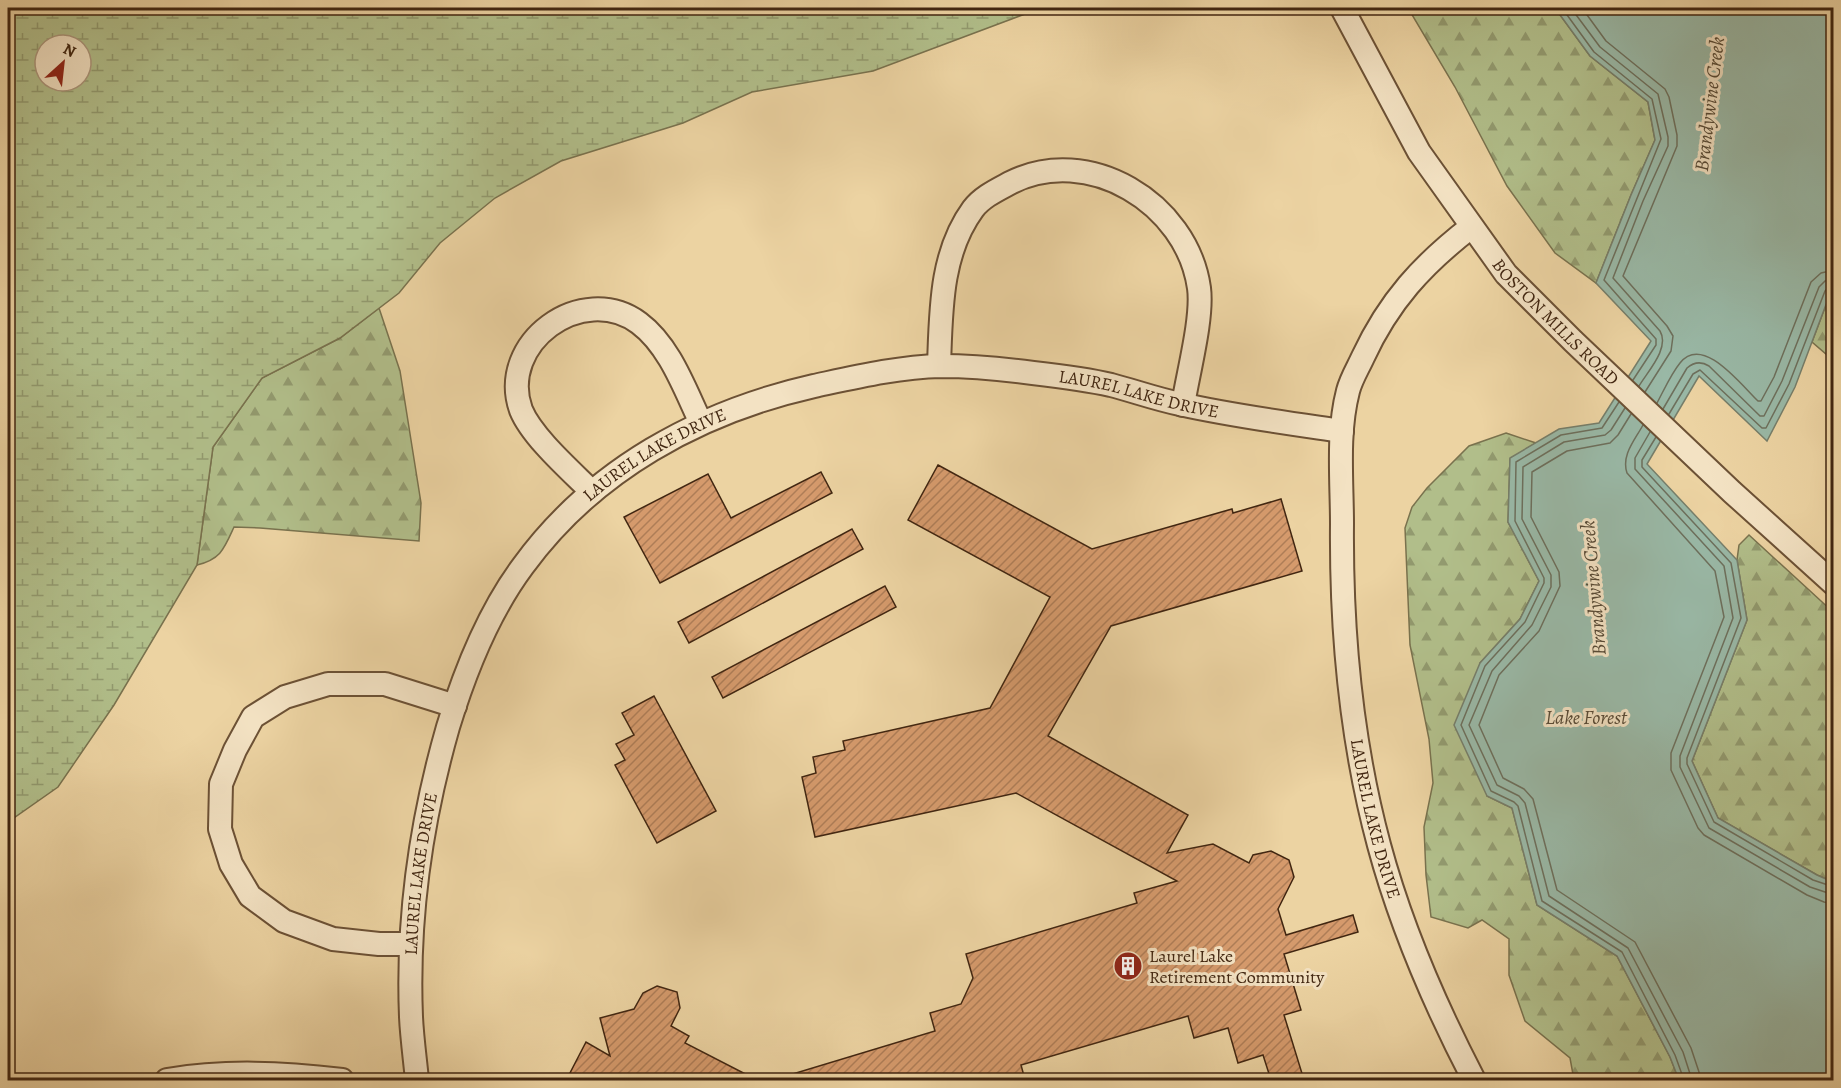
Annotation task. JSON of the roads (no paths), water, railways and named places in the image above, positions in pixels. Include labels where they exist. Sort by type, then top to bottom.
[{"type":"street","name":"BOSTON MILLS ROAD","points":[[1342,8],[1419,152],[1506,274],[1732,492],[1833,584]]},
{"type":"street","points":[[939,366],[944,284],[949,259],[962,225],[975,206],[992,192],[1027,176],[1052,169],[1087,172],[1120,183],[1154,207],[1178,233],[1192,259],[1199,289],[1198,319],[1183,405]]},
{"type":"street","name":"LAUREL LAKE DRIVE","points":[[1471,227],[1444,248],[1395,301],[1373,336],[1348,390],[1342,431],[1344,619],[1353,719],[1364,779],[1379,844],[1401,913],[1445,1024],[1474,1080]]},
{"type":"street","points":[[592,492],[535,432],[522,412],[518,398],[519,369],[524,355],[542,330],[554,321],[583,310],[598,310],[625,316],[638,322],[650,333],[662,350],[701,423]]},
{"type":"street","name":"LAUREL LAKE DRIVE","points":[[417,1080],[411,1019],[411,944],[417,872],[425,818],[455,706],[481,640],[523,566],[556,525],[605,481],[664,441],[753,402],[856,377],[939,366],[1003,369],[1081,379],[1183,405],[1256,419],[1342,431]]},
{"type":"street","points":[[411,944],[379,944],[333,939],[284,921],[250,896],[231,864],[220,829],[221,784],[235,750],[253,717],[285,697],[328,684],[385,684],[455,706]]},
{"type":"street","points":[[167,1080],[235,1073],[299,1075],[342,1080]]},
{"type":"water","name":"Lake Forest","points":[[1555,8],[1833,8],[1833,286],[1795,387],[1767,441],[1699,376],[1647,464],[1737,560],[1747,620],[1692,761],[1718,818],[1833,882],[1833,1080],[1679,1080],[1670,1057],[1617,956],[1537,905],[1512,808],[1487,796],[1454,725],[1480,663],[1520,619],[1539,581],[1508,522],[1510,458],[1559,429],[1599,423],[1651,341],[1596,283],[1655,140],[1648,102],[1590,56]]},
{"type":"place","name":"Laurel Lake Retirement Community","points":[[1128,966]]},
{"type":"water label","name":"Brandywine Creek","points":[[1709,104]]},
{"type":"water label","name":"Brandywine Creek","points":[[1593,588]]}]
